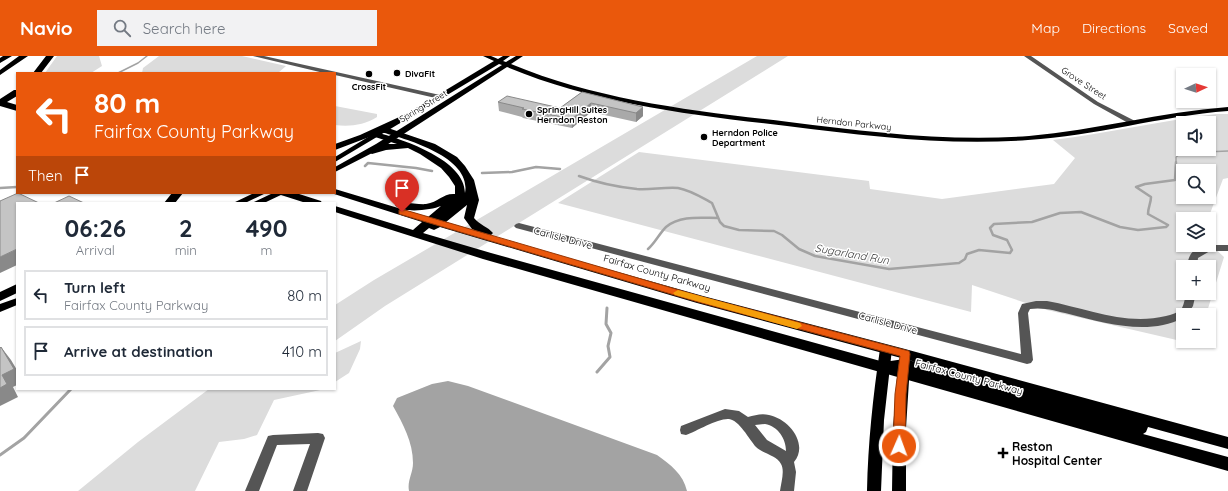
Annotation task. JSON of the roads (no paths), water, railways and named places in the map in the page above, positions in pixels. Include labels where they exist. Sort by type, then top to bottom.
[{"type":"highway","points":[[0,61],[8,56]]},
{"type":"highway","points":[[0,73],[24,56]]},
{"type":"highway","points":[[38,72],[50,56]]},
{"type":"highway","points":[[0,90],[16,94]]},
{"type":"highway","points":[[0,103],[16,94]]},
{"type":"highway","points":[[0,103],[16,108]]},
{"type":"highway","points":[[336,147],[356,140],[391,122],[408,116]]},
{"type":"highway","points":[[380,133],[429,145],[453,159],[466,175],[470,183],[474,197],[469,218],[472,224],[519,248]]},
{"type":"highway","points":[[394,136],[439,162],[451,173],[460,186],[460,194],[435,222]]},
{"type":"highway","points":[[372,151],[399,146],[421,151]]},
{"type":"highway","points":[[346,195],[382,200],[410,207],[430,206],[442,202],[451,194],[453,188],[451,173]]},
{"type":"highway","points":[[419,235],[467,198],[471,190]]},
{"type":"highway","name":"Fairfax County Parkway","points":[[336,192],[519,248],[709,302],[886,349],[904,363],[1081,422],[1228,464]]},
{"type":"highway","points":[[170,202],[177,194]]},
{"type":"highway","points":[[289,194],[314,202]]},
{"type":"highway","name":"Fairfax County Parkway","points":[[336,209],[607,290],[883,367],[904,363],[1081,402],[1228,443]]},
{"type":"highway","points":[[0,297],[16,290]]},
{"type":"highway","points":[[904,363],[1180,438],[1201,436]]},
{"type":"highway","points":[[1081,402],[1228,436]]},
{"type":"highway","points":[[1081,422],[1228,471]]},
{"type":"main road","name":"Herndon Parkway","points":[[486,56],[505,60],[569,81],[645,101],[721,112],[894,132],[965,134],[1021,133],[1067,128],[1123,117]]},
{"type":"main road","name":"Spring Street","points":[[336,159],[505,60],[520,56]]},
{"type":"main road","name":"Herndon Parkway","points":[[505,60],[560,85],[636,104],[718,116],[888,136],[950,140],[1017,139],[1071,134],[1192,106],[1228,104]]},
{"type":"main road","name":"Spring Street","points":[[336,169],[372,151],[435,111],[454,94],[505,60]]},
{"type":"main road","name":"Herndon Parkway","points":[[1133,119],[1142,120],[1182,113],[1228,109]]},
{"type":"main road","points":[[240,202],[260,194]]},
{"type":"main road","points":[[258,202],[278,194]]},
{"type":"main road","points":[[0,308],[16,301]]},
{"type":"main road","points":[[874,491],[876,430],[886,349]]},
{"type":"main road","points":[[899,491],[899,452],[904,363]]},
{"type":"street","points":[[256,56],[329,72]]},
{"type":"street","name":"Grove Street","points":[[1027,56],[1096,103],[1123,117],[1133,119]]},
{"type":"street","name":"Grove Street","points":[[1036,56],[1133,119]]},
{"type":"street","points":[[336,73],[440,97]]},
{"type":"street","name":"Carlisle Drive","points":[[519,226],[1027,360],[1023,313],[1026,306],[1035,304],[1049,305],[1119,321],[1153,324],[1178,317],[1185,312],[1190,300]]},
{"type":"street","points":[[1193,260],[1193,257],[1198,252],[1208,248],[1228,248]]},
{"type":"street","points":[[686,430],[726,414],[735,415],[762,444],[772,451],[782,455],[787,461],[789,467],[787,491]]},
{"type":"street","points":[[745,424],[760,418],[778,422],[792,438],[793,454],[787,461]]},
{"type":"street","points":[[252,491],[273,440],[318,438],[300,491]]},
{"type":"waterway","points":[[120,72],[138,63],[147,56]]},
{"type":"waterway","name":"Sugarland Run","points":[[1176,162],[1176,157],[1182,153],[1228,151]]},
{"type":"waterway","name":"Sugarland Run","points":[[579,176],[600,183],[630,188],[678,188],[687,190],[712,203],[720,222],[724,226],[739,230],[774,231],[782,235],[799,249],[815,256],[889,269],[959,263],[965,259],[967,254],[979,250],[1010,253],[1012,250],[1007,240],[993,235],[990,228],[994,224],[1032,222],[1060,213],[1081,212],[1120,227],[1138,230],[1166,227],[1168,225],[1148,214],[1151,197],[1136,187],[1145,184],[1175,180],[1176,162]]},
{"type":"waterway","name":"Sugarland Run","points":[[365,166],[368,163]]},
{"type":"waterway","name":"Sugarland Run","points":[[368,163],[432,171]]},
{"type":"waterway","name":"Sugarland Run","points":[[482,173],[512,172],[536,167],[560,169]]},
{"type":"waterway","points":[[0,188],[16,187]]},
{"type":"waterway","points":[[648,249],[666,227],[672,223],[691,218],[718,218]]},
{"type":"waterway","points":[[597,372],[610,357],[608,346],[611,333],[606,324],[607,308]]},
{"type":"waterway","points":[[0,455],[24,438],[70,390]]},
{"type":"place","name":"DivaFit","points":[[397,73]]},
{"type":"place","name":"CrossFit","points":[[369,74]]},
{"type":"place","name":"SpringHill Suites Herndon Reston","points":[[529,114]]},
{"type":"place","name":"Herndon Police Department","points":[[704,137]]},
{"type":"place","name":"Reston Hospital Center","points":[[1003,453]]}]
